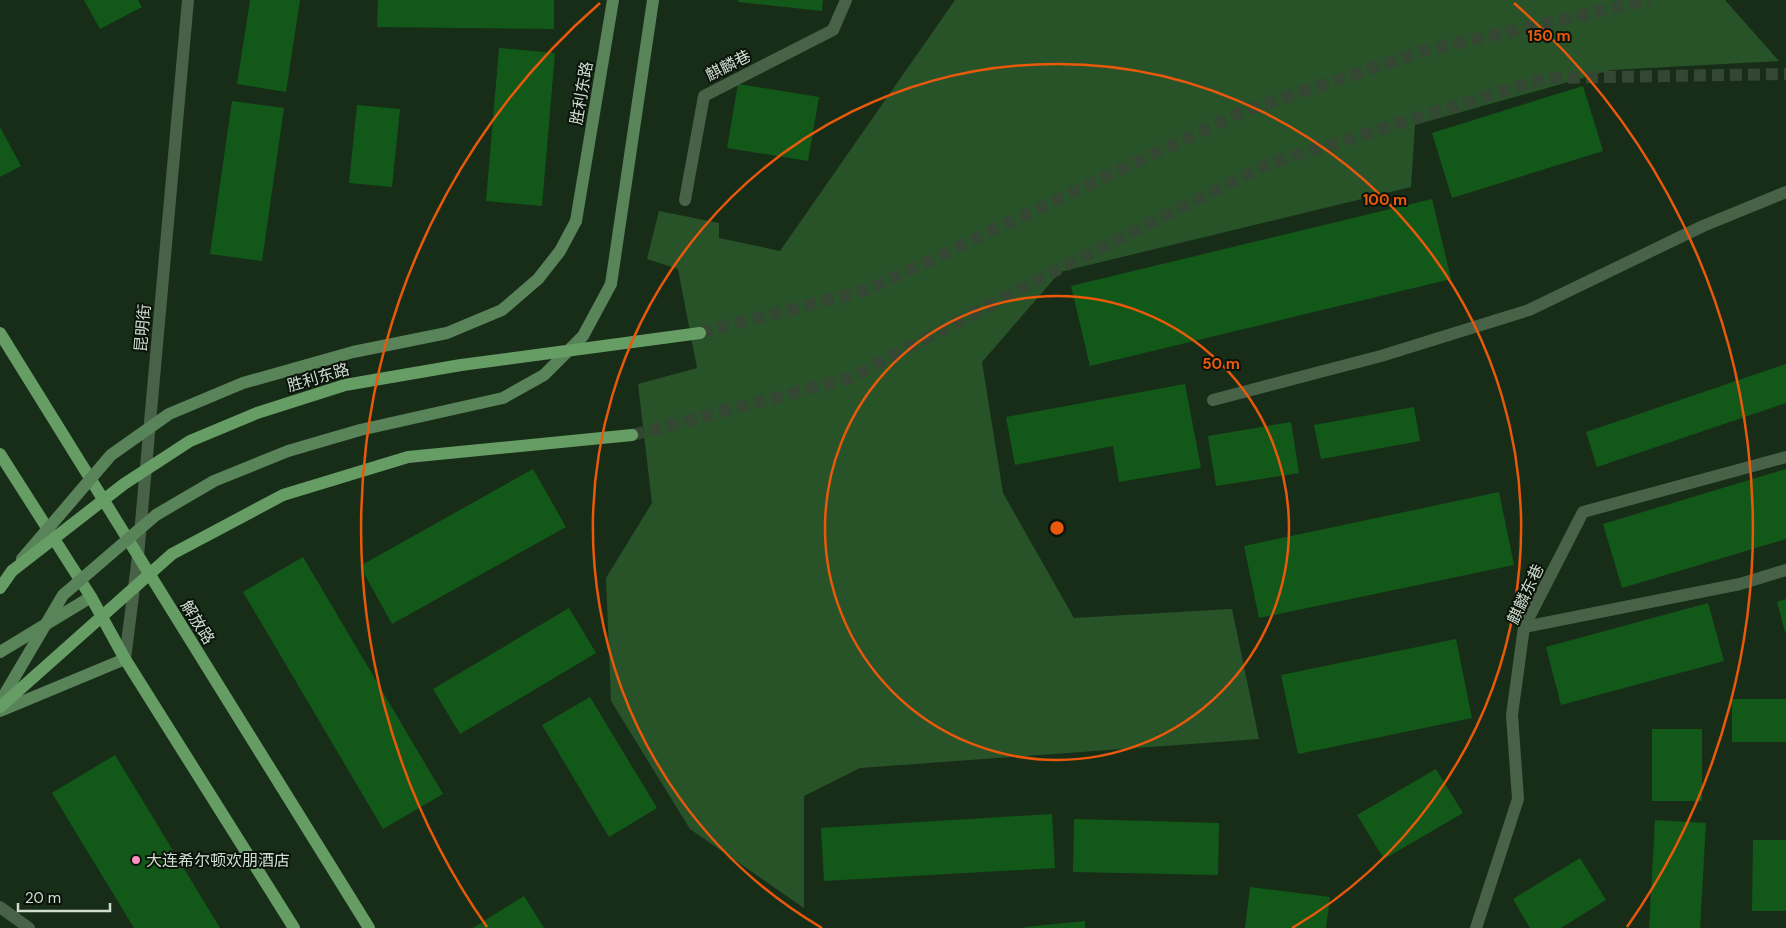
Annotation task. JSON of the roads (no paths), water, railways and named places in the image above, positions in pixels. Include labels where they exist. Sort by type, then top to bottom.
[{"type":"main road","name":"胜利东路","points":[[0,588],[12,571],[111,455],[169,414],[243,384],[353,352],[446,334],[502,310],[538,279],[560,251],[576,221],[613,0]]},
{"type":"main road","points":[[0,702],[63,595],[156,514],[214,481],[288,451],[360,430],[503,398],[544,375],[583,336],[611,284],[653,0]]},
{"type":"main road","name":"解放路","points":[[0,333],[369,928]]},
{"type":"main road","name":"胜利东路","points":[[12,571],[124,484],[190,441],[257,412],[345,385],[461,365],[700,333]]},
{"type":"main road","points":[[0,709],[172,554],[283,496],[408,457],[632,434]]},
{"type":"main road","points":[[0,454],[91,597],[125,659],[294,928]]},
{"type":"main road","points":[[0,652],[91,597]]},
{"type":"main road","points":[[0,709],[125,659]]},
{"type":"street","name":"昆明街","points":[[125,659],[138,556],[188,0]]},
{"type":"street","name":"麒麟巷","points":[[685,200],[704,96],[833,30],[846,0]]},
{"type":"street","points":[[1214,400],[1381,356],[1529,310],[1703,226],[1786,192]]},
{"type":"street","name":"麒麟东巷","points":[[1476,928],[1518,799],[1512,715],[1524,627],[1583,512],[1786,457]]},
{"type":"street","points":[[1524,627],[1740,584],[1786,570]]},
{"type":"street","points":[[0,907],[29,928]]},
{"type":"tunnel","points":[[700,333],[867,290],[1242,112],[1420,52],[1649,0]]},
{"type":"tunnel","points":[[632,435],[851,378],[1041,278],[1265,165],[1546,78],[1786,74]]},
{"type":"place","name":"大连希尔顿欢朋酒店","points":[[136,860]]}]
